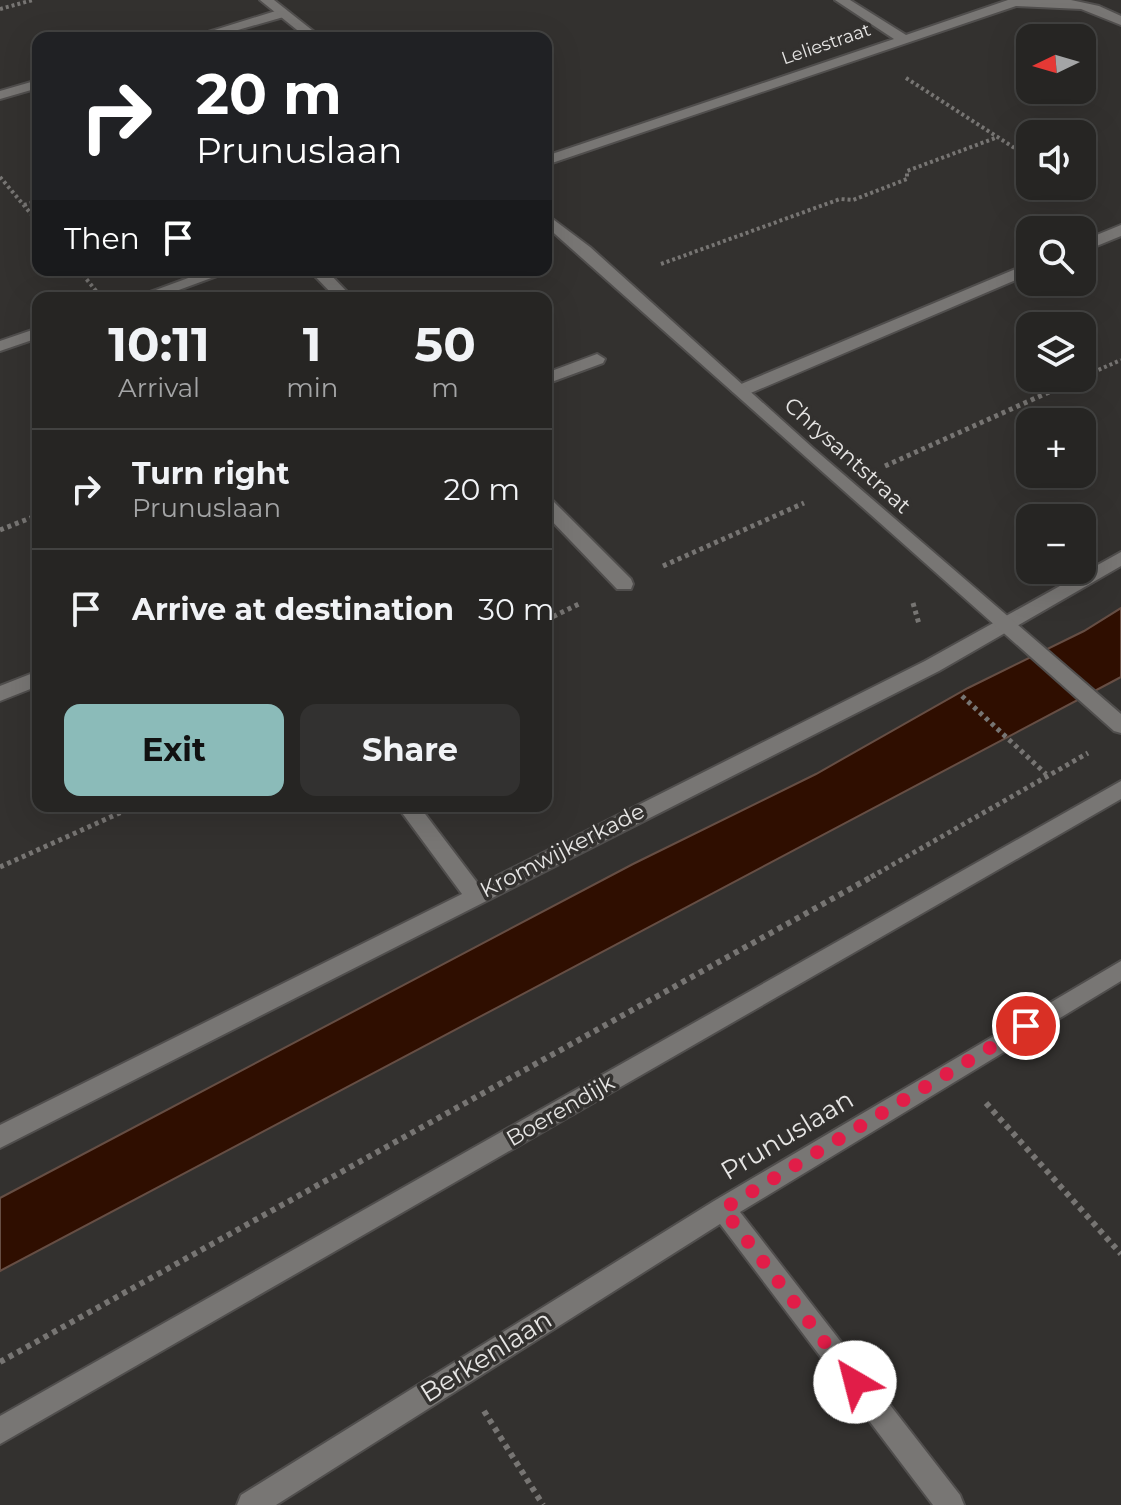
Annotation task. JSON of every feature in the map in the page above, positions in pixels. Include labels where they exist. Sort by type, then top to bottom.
[{"type":"street","points":[[266,0],[307,32]]},
{"type":"street","points":[[841,0],[904,39]]},
{"type":"street","name":"Leliestraat","points":[[552,159],[1015,2],[1064,2],[1097,7],[1121,21]]},
{"type":"street","points":[[217,32],[282,13]]},
{"type":"street","points":[[0,95],[32,86]]},
{"type":"street","name":"Chrysantstraat","points":[[552,223],[844,485],[1121,726]]},
{"type":"street","points":[[1096,241],[1121,230]]},
{"type":"street","points":[[740,391],[1016,274]]},
{"type":"street","points":[[160,292],[207,276]]},
{"type":"street","points":[[323,276],[339,292]]},
{"type":"street","points":[[0,346],[32,335]]},
{"type":"street","points":[[552,377],[597,359]]},
{"type":"street","points":[[552,510],[624,584]]},
{"type":"street","name":"Kromwijkerkade","points":[[0,1137],[474,894],[932,666],[1121,558]]},
{"type":"street","points":[[0,694],[32,681]]},
{"type":"street","name":"Boerendijk","points":[[0,1431],[1121,789]]},
{"type":"street","points":[[412,812],[474,894]]},
{"type":"street","name":"Prunuslaan","points":[[950,1505],[723,1209],[1121,970]]},
{"type":"street","name":"Berkenlaan","points":[[251,1505],[723,1209]]},
{"type":"path","points":[[0,9],[33,0]]},
{"type":"path","points":[[897,73],[1016,149]]},
{"type":"path","points":[[619,280],[840,199],[853,200],[907,179],[907,171],[998,137]]},
{"type":"path","points":[[0,177],[32,215]]},
{"type":"path","points":[[24,205],[32,203]]},
{"type":"path","points":[[84,276],[98,292]]},
{"type":"path","points":[[1096,371],[1121,360]]},
{"type":"path","points":[[844,485],[1050,392]]},
{"type":"path","points":[[552,617],[805,503]]},
{"type":"path","points":[[0,530],[32,514]]},
{"type":"path","points":[[0,1362],[762,939],[1046,774],[957,691]]},
{"type":"path","points":[[0,867],[122,812]]},
{"type":"path","points":[[955,1069],[1121,1254]]},
{"type":"path","points":[[459,1372],[543,1505]]},
{"type":"shaded area","points":[[1121,608],[1121,677],[0,1271],[0,1198],[633,864],[816,774],[968,688],[1084,631]]},
{"type":"route","points":[[855,1382],[723,1209],[1026,1026]]}]
